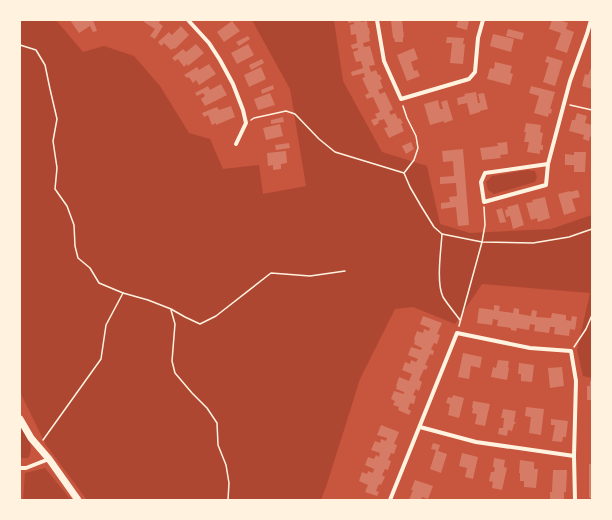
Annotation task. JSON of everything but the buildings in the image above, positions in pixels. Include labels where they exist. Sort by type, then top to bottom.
[{"type":"street","points":[[188,20],[209,43],[220,60],[236,91],[246,123],[236,144]]},
{"type":"street","points":[[377,20],[384,61],[401,99],[469,79],[475,72],[478,38],[483,20]]},
{"type":"street","points":[[548,164],[485,173],[480,182],[484,202],[546,185],[548,164],[570,81],[591,20]]},
{"type":"street","points":[[390,500],[457,334],[530,348],[571,351],[576,381],[574,456],[575,500]]},
{"type":"street","points":[[20,419],[31,438],[49,458],[78,500]]},
{"type":"street","points":[[420,427],[476,442],[574,456]]},
{"type":"street","points":[[20,468],[26,468],[49,458]]},
{"type":"path","points":[[20,45],[36,50],[45,65],[57,119],[53,141],[57,168],[56,189],[67,206],[74,225],[75,246],[78,258],[90,268],[99,283],[123,293],[148,300],[171,309],[200,324],[216,316],[271,273],[310,276],[345,271]]},
{"type":"path","points":[[401,99],[407,118],[416,136],[418,148],[414,160],[404,173]]},
{"type":"path","points":[[564,103],[592,110]]},
{"type":"path","points":[[246,123],[254,118],[286,111],[291,112],[295,114],[319,139],[335,152],[404,173],[410,187],[434,227],[442,234],[482,242],[533,243],[569,237],[592,229]]},
{"type":"path","points":[[457,334],[482,242],[485,225],[484,202]]},
{"type":"path","points":[[442,234],[440,287],[443,297],[460,321]]},
{"type":"path","points":[[38,446],[101,359],[106,325],[123,293]]},
{"type":"path","points":[[171,309],[175,324],[172,361],[175,373],[192,394],[207,408],[217,423],[218,445],[226,465],[229,483],[228,500]]},
{"type":"path","points":[[571,351],[586,329],[592,315]]},
{"type":"shaded area","points":[[20,20],[56,20],[83,52],[104,46],[134,56],[160,86],[189,133],[210,139],[223,169],[259,165],[263,194],[306,186],[290,89],[252,20],[334,20],[343,81],[382,152],[427,166],[440,224],[470,233],[551,229],[592,215],[592,378],[583,376],[577,350],[590,293],[482,284],[455,324],[413,307],[395,309],[360,379],[321,500],[87,500],[46,445],[20,392]]},
{"type":"shaded area","points":[[528,170],[535,171],[537,177],[535,182],[494,194],[488,190],[486,182],[492,176]]},
{"type":"shaded area","points":[[20,425],[31,445],[28,458],[21,458],[20,456]]},
{"type":"shaded area","points":[[45,468],[71,500],[23,500],[25,473]]}]
